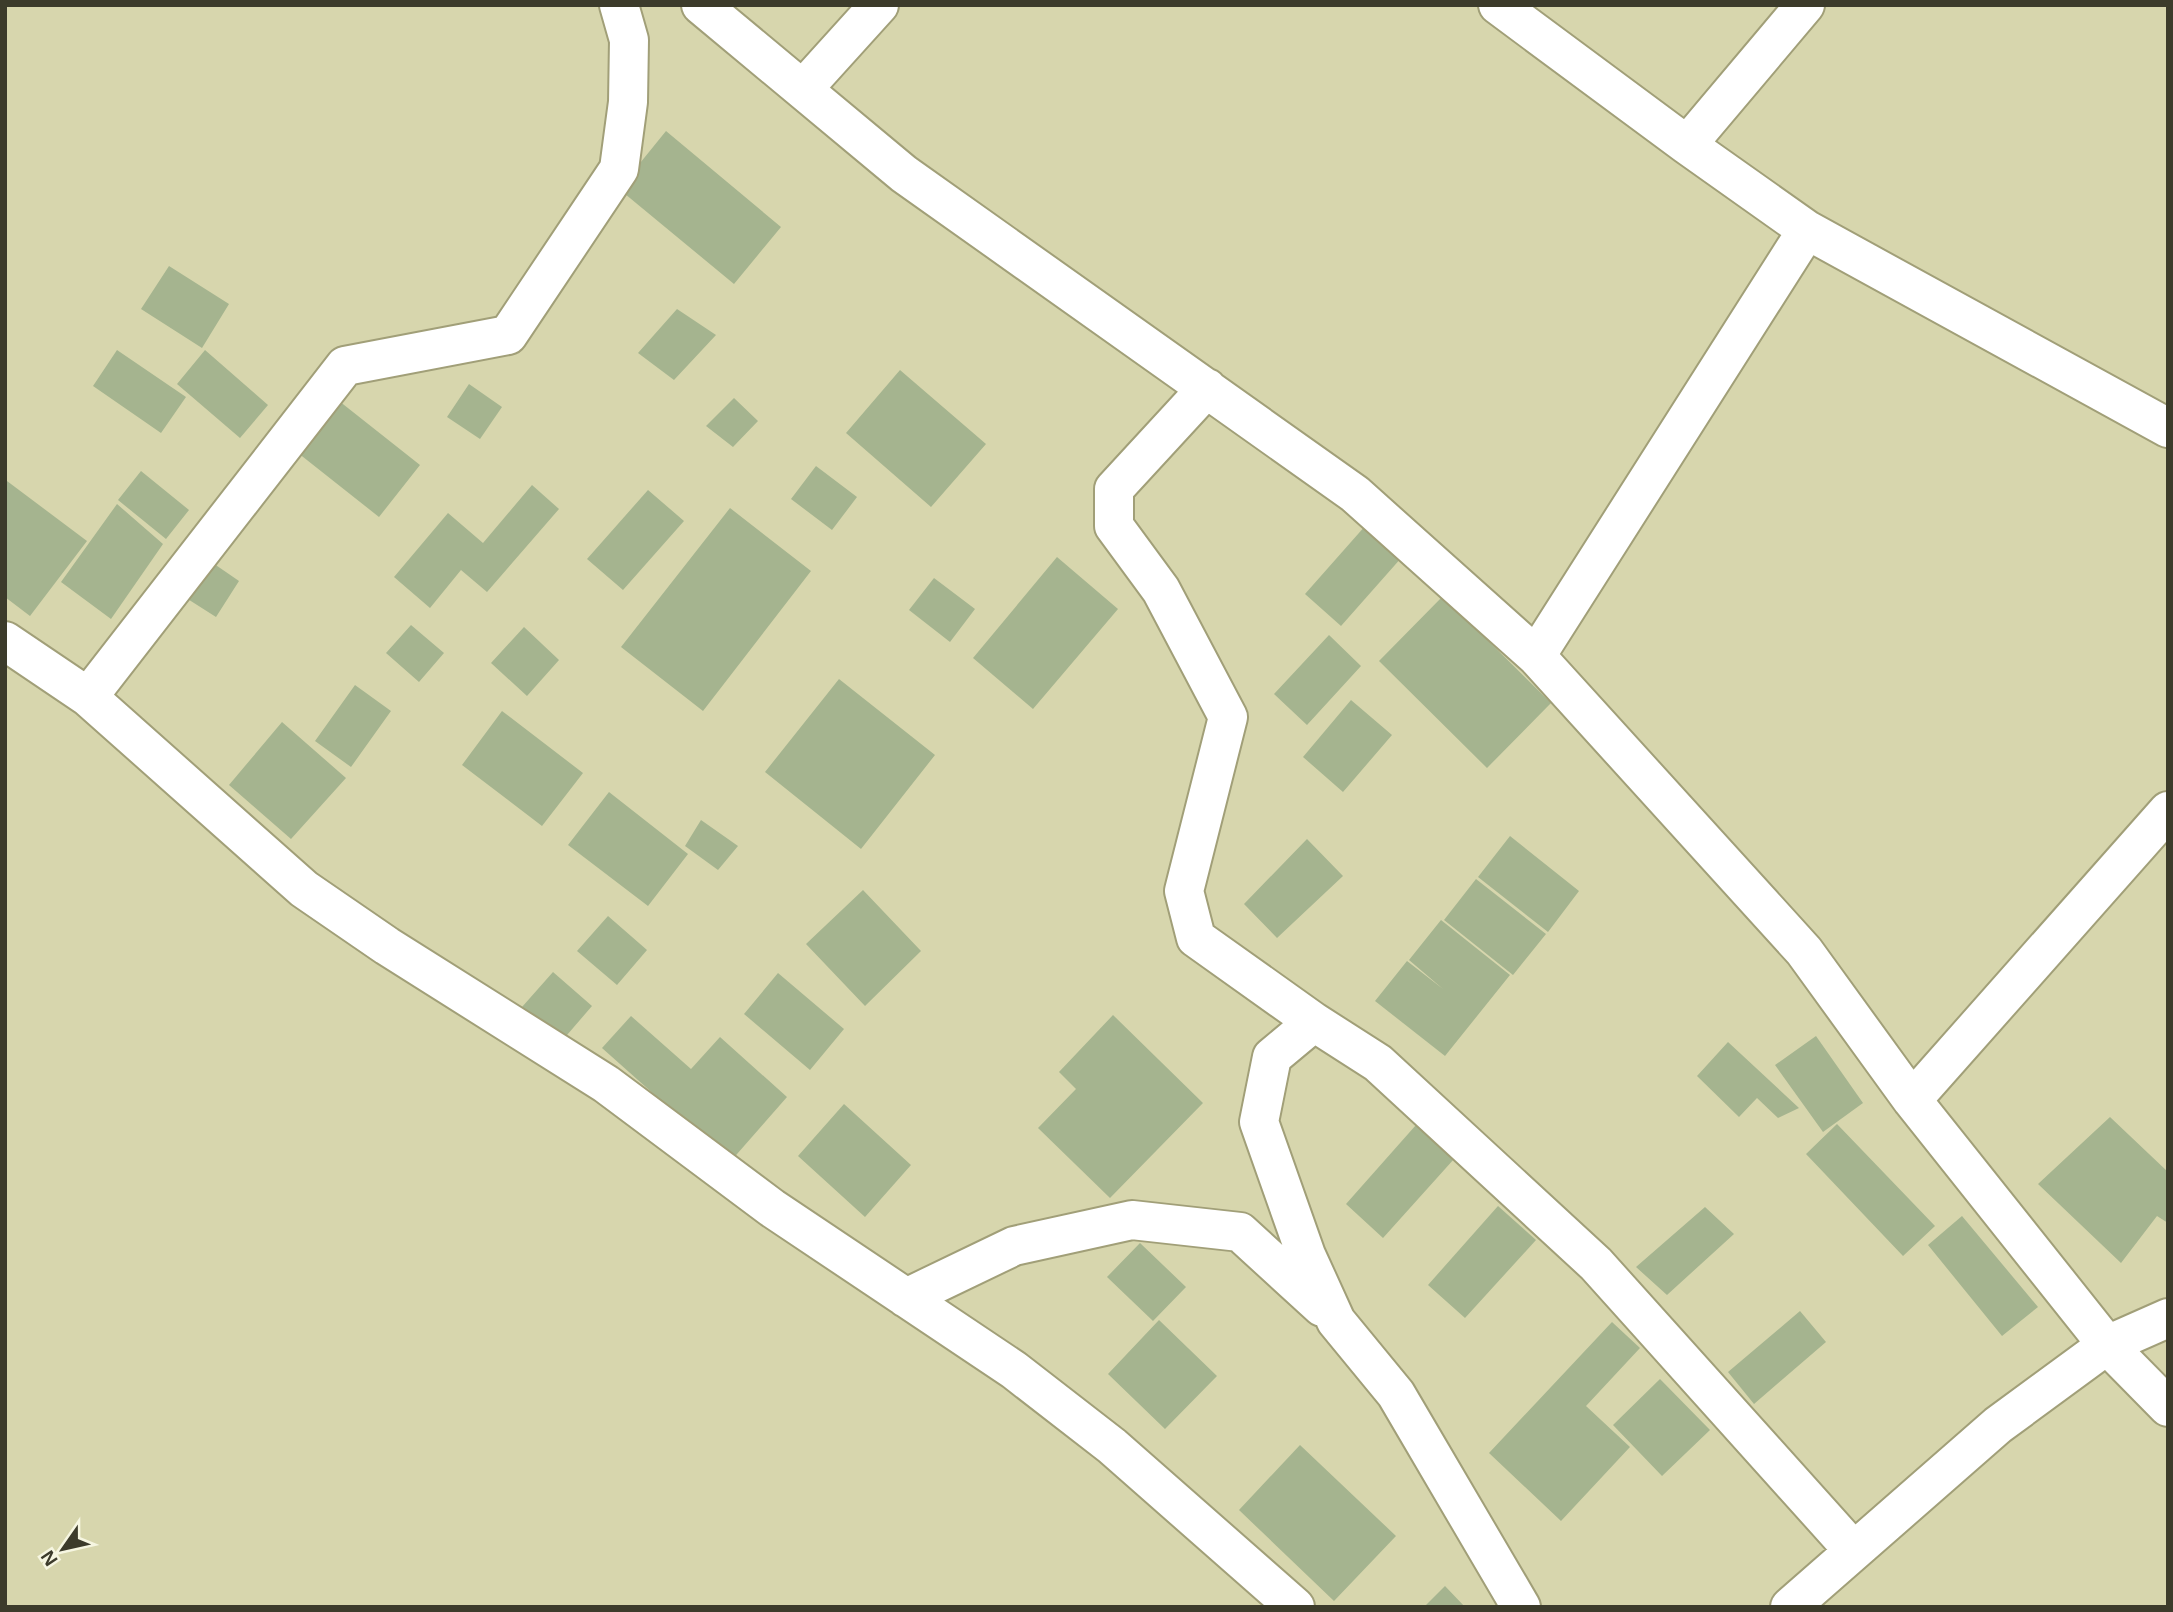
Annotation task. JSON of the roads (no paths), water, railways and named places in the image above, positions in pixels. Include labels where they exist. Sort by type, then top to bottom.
[{"type":"street","points":[[88,697],[345,366],[508,335],[619,169],[628,102],[629,40],[619,5]]},
{"type":"street","points":[[701,5],[904,174],[1355,494],[1536,656],[1804,951],[1912,1100],[2107,1345],[2168,1407]]},
{"type":"street","points":[[803,89],[879,5]]},
{"type":"street","points":[[1498,5],[1807,230],[2168,428]]},
{"type":"street","points":[[1687,145],[1805,5]]},
{"type":"street","points":[[1536,656],[1807,230]]},
{"type":"street","points":[[1207,388],[1114,489],[1114,526],[1161,590],[1228,717],[1184,891],[1196,938],[1314,1022],[1378,1063],[1597,1264],[1853,1550]]},
{"type":"street","points":[[5,640],[88,697],[303,890],[606,1084],[772,1208],[1014,1370],[1112,1446],[1295,1607]]},
{"type":"street","points":[[1912,1100],[2168,811]]},
{"type":"street","points":[[1314,1022],[1272,1057],[1259,1122],[1306,1255],[1336,1321]]},
{"type":"street","points":[[906,1298],[1014,1247],[1132,1220],[1240,1232],[1336,1321],[1396,1394],[1521,1607]]},
{"type":"street","points":[[1790,1607],[1998,1424],[2107,1345],[2168,1318]]}]
